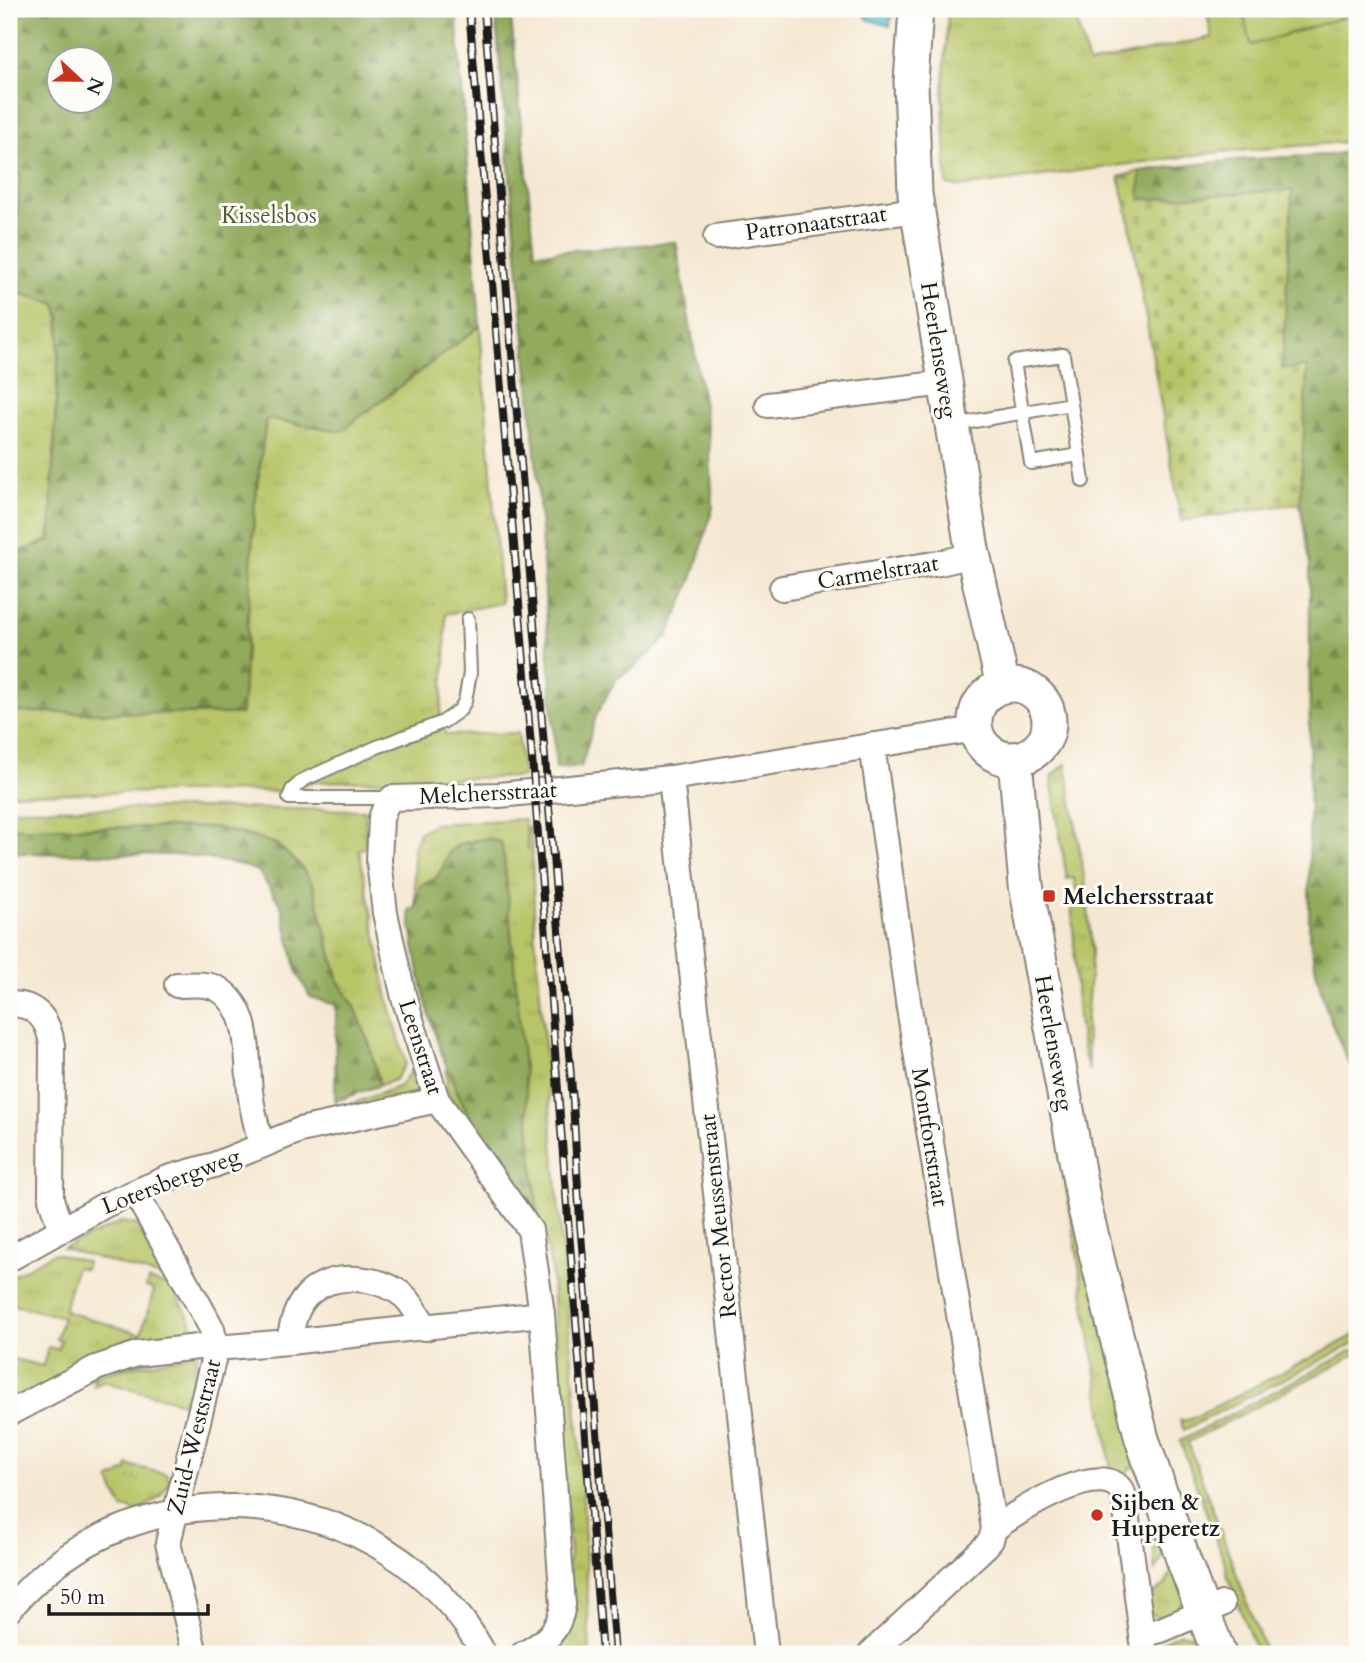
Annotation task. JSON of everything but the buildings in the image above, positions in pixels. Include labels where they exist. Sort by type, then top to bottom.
[{"type":"main road","name":"Heerlenseweg","points":[[916,9],[911,82],[917,210],[974,555],[1003,687]]},
{"type":"main road","points":[[1003,687],[1023,687],[1032,691],[1046,706],[1049,716],[1047,736],[1041,746],[1025,757],[1015,759],[990,752],[983,745],[976,729],[978,708],[992,691],[1003,687]]},
{"type":"main road","name":"Heerlenseweg","points":[[1015,759],[1026,886],[1085,1209],[1114,1324],[1157,1432],[1212,1608],[1219,1654]]},
{"type":"main road","name":"Heerlenseweg","points":[[1212,1608],[1241,1654]]},
{"type":"street","name":"Patronaatstraat","points":[[716,237],[917,210]]},
{"type":"street","points":[[768,405],[944,383]]},
{"type":"street","name":"Carmelstraat","points":[[782,587],[940,564],[974,555]]},
{"type":"street","name":"Melchersstraat","points":[[392,799],[499,795],[671,778],[976,729]]},
{"type":"street","name":"Montfortstraat","points":[[872,745],[909,1008],[994,1529]]},
{"type":"street","name":"Rector Meussenstraat","points":[[671,778],[766,1654]]},
{"type":"street","name":"Leenstraat","points":[[392,799],[386,805],[381,818],[379,861],[385,913],[404,998],[437,1100],[530,1230],[542,1314],[563,1605],[554,1633],[543,1644],[523,1654]]},
{"type":"street","name":"Lotersbergweg","points":[[177,985],[207,985],[220,990],[237,1008],[245,1033],[251,1096],[261,1146]]},
{"type":"street","points":[[9,1004],[31,1008],[43,1016],[50,1030],[51,1199],[61,1230]]},
{"type":"street","name":"Lotersbergweg","points":[[9,1259],[105,1205],[136,1194],[168,1178],[214,1165],[300,1130],[437,1100]]},
{"type":"street","name":"Zuid-Weststraat","points":[[136,1194],[212,1329],[216,1348],[169,1535],[169,1551],[195,1654]]},
{"type":"street","points":[[289,1342],[299,1308],[311,1292],[329,1283],[350,1278],[392,1287],[407,1298],[426,1328]]},
{"type":"street","points":[[9,1413],[96,1368],[152,1352],[289,1342],[542,1314]]},
{"type":"street","points":[[870,1654],[986,1546],[994,1529],[1017,1513],[1070,1487],[1096,1479],[1108,1479],[1121,1487],[1124,1496],[1143,1645]]},
{"type":"street","points":[[9,1610],[33,1584],[74,1552],[120,1528],[176,1512],[224,1506],[279,1510],[333,1524],[383,1548],[427,1581],[464,1622],[484,1654]]},
{"type":"street","points":[[1143,1645],[1161,1630],[1212,1608]]},
{"type":"lane","points":[[1079,455],[1031,463],[1014,362],[1063,355],[1071,404],[1079,455],[1083,481]]},
{"type":"lane","points":[[951,425],[1071,404]]},
{"type":"lane","name":"Melchersstraat","points":[[392,799],[289,798],[292,790],[303,780],[377,747],[443,722],[460,710],[469,688],[468,618]]},
{"type":"green space","name":"Kisselsbos","points":[[9,9],[456,9],[480,326],[341,431],[266,419],[255,503],[242,714],[9,712],[9,556],[50,540],[60,318],[56,304],[21,294],[16,265],[20,175],[9,166]]},
{"type":"green space","points":[[495,9],[510,9],[535,253],[676,242],[709,437],[713,508],[692,579],[667,638],[631,670],[616,679],[596,716],[581,767],[556,768],[538,485]]},
{"type":"green space","points":[[948,9],[1097,9],[1075,15],[1089,64],[1212,37],[1206,9],[1242,9],[1252,45],[1357,13],[1357,141],[1211,153],[961,187],[947,185],[943,97]]},
{"type":"green space","points":[[1242,9],[1357,9],[1357,13],[1251,45]]},
{"type":"green space","points":[[1357,151],[1357,1080],[1327,1009],[1309,933],[1310,565],[1300,503],[1307,368],[1282,370],[1292,190],[1140,200],[1140,171],[1235,160]]},
{"type":"green space","points":[[9,166],[20,175],[15,257],[57,304],[60,318],[50,540],[9,556]]},
{"type":"green space","points":[[1140,171],[1140,200],[1292,190],[1282,369],[1307,367],[1300,503],[1181,521],[1128,214],[1119,177]]},
{"type":"green space","points":[[480,326],[501,603],[446,614],[440,719],[446,735],[518,733],[523,777],[313,782],[282,791],[9,794],[9,712],[241,714],[255,503],[266,418],[341,431]]},
{"type":"green space","points":[[1066,764],[1086,889],[1092,951],[1086,1024],[1089,1071],[1077,1006],[1070,897],[1077,895],[1074,878],[1067,879],[1052,785],[1052,776]]},
{"type":"green space","points":[[9,809],[365,810],[366,848],[359,849],[388,999],[406,1063],[395,1080],[380,1085],[369,1043],[355,1007],[339,982],[313,885],[276,844],[213,827],[9,828]]},
{"type":"green space","points":[[524,819],[528,850],[527,827],[531,825],[535,936],[582,1474],[590,1654],[580,1650],[575,1654],[540,1654],[570,1555],[551,1267],[545,1237],[539,1228],[501,842],[473,840],[453,849],[438,876],[420,887],[416,908],[413,849],[419,833],[434,824]]},
{"type":"green space","points":[[213,827],[276,844],[299,864],[313,885],[339,982],[355,1007],[369,1043],[380,1085],[335,1101],[336,1005],[310,997],[297,972],[281,905],[258,871],[238,864],[185,855],[9,853],[9,828]]},
{"type":"green space","points":[[488,838],[501,842],[504,857],[539,1228],[474,1124],[449,1073],[424,993],[409,910],[416,908],[420,886],[435,879],[450,852],[460,844]]},
{"type":"green space","points":[[447,1067],[472,1122],[448,1092]]},
{"type":"green space","points":[[411,1070],[419,1091],[413,1097],[340,1115],[338,1109],[400,1086]]},
{"type":"green space","points":[[1057,1127],[1173,1553],[1163,1557],[1155,1571],[1148,1500],[1140,1475],[1133,1466],[1124,1476],[1111,1468]]},
{"type":"green space","points":[[121,1222],[137,1225],[168,1279],[63,1248]]},
{"type":"green space","points":[[54,1253],[87,1262],[85,1269],[76,1267],[64,1311],[141,1334],[154,1290],[146,1287],[148,1280],[172,1286],[199,1343],[9,1407],[9,1358],[43,1366],[48,1347],[58,1349],[61,1340],[56,1339],[63,1317],[9,1304],[9,1278]]},
{"type":"green space","points":[[1357,1334],[1357,1342],[1184,1430],[1180,1421],[1191,1419]]},
{"type":"green space","points":[[1357,1348],[1357,1354],[1188,1442],[1266,1654],[1257,1654],[1180,1441]]},
{"type":"green space","points":[[198,1353],[190,1391],[185,1395],[183,1403],[102,1381],[93,1386],[96,1375]]},
{"type":"green space","points":[[128,1465],[167,1474],[170,1482],[159,1498],[136,1512],[123,1509],[109,1480],[127,1470]]},
{"type":"green space","points":[[1173,1569],[1185,1598],[1168,1616],[1158,1617],[1150,1613],[1143,1601],[1165,1585]]},
{"type":"green space","points":[[1180,1633],[1196,1636],[1203,1641],[1169,1654],[1156,1654],[1160,1643]]},
{"type":"water","points":[[858,9],[892,9],[890,26],[869,20]]},
{"type":"railway","points":[[469,9],[533,770],[602,1654]]},
{"type":"railway","points":[[484,9],[615,1654]]},
{"type":"place","name":"Melchersstraat","points":[[1049,896]]},
{"type":"place","name":"Sijben & Hupperetz","points":[[1097,1515]]}]
